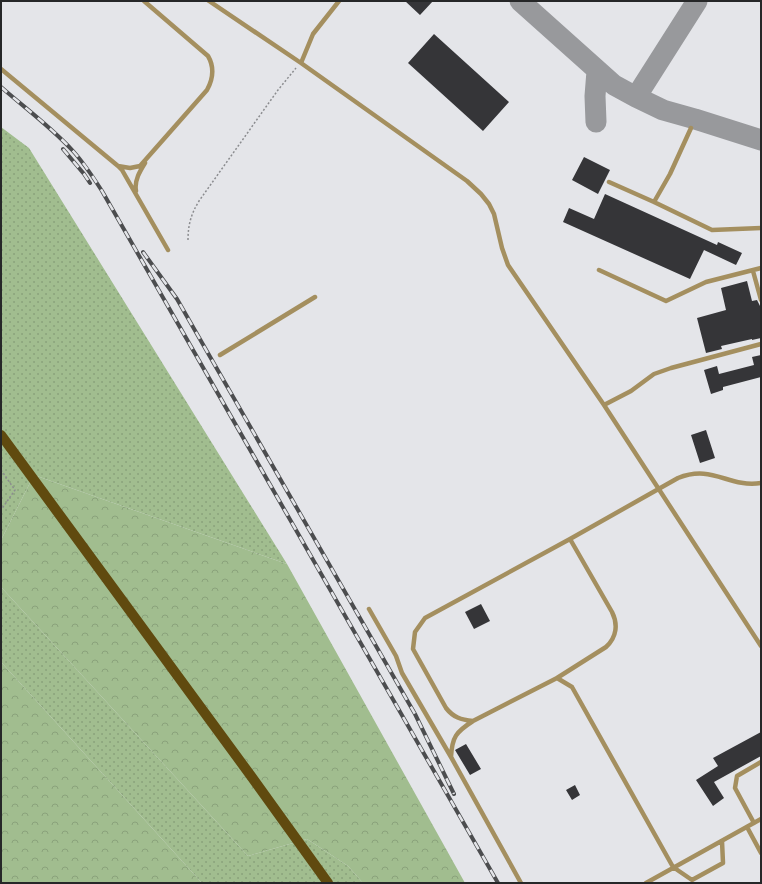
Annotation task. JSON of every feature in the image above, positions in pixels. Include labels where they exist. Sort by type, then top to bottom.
[{"type":"main road","points":[[1,435],[328,883]]},
{"type":"lane","points":[[118,166],[134,168],[140,166],[207,90],[212,79],[213,71],[211,61],[208,56],[144,1]]},
{"type":"lane","points":[[209,1],[300,63],[467,181],[481,194],[489,204],[494,214],[502,248],[508,265],[604,406],[761,646]]},
{"type":"lane","points":[[300,63],[313,34],[340,1]]},
{"type":"lane","points":[[1,69],[122,170],[168,250]]},
{"type":"lane","points":[[654,202],[670,174],[691,128]]},
{"type":"lane","points":[[138,196],[135,188],[137,180],[139,173],[148,158]]},
{"type":"lane","points":[[609,182],[712,230],[761,228]]},
{"type":"lane","points":[[599,270],[666,301],[706,282],[761,268]]},
{"type":"lane","points":[[753,271],[761,300]]},
{"type":"lane","points":[[220,354],[315,296]]},
{"type":"lane","points":[[604,406],[631,391],[654,374],[761,344]]},
{"type":"lane","points":[[472,721],[459,719],[450,713],[413,649],[415,632],[425,618],[685,475],[700,473],[720,476],[740,483],[761,483]]},
{"type":"lane","points":[[451,757],[452,744],[457,733],[472,721],[557,678],[606,647],[612,640],[616,629],[615,618],[570,539]]},
{"type":"lane","points":[[369,609],[396,656],[402,673],[451,757],[521,883]]},
{"type":"lane","points":[[557,678],[572,687],[673,867],[692,880],[723,863],[722,840]]},
{"type":"lane","points":[[754,823],[735,788],[737,776],[761,762]]},
{"type":"lane","points":[[646,883],[761,819]]},
{"type":"lane","points":[[747,827],[761,853]]},
{"type":"path","points":[[188,240],[188,227],[192,212],[278,90],[300,63]]},
{"type":"path","points":[[1,470],[15,490],[1,510]]},
{"type":"green space","points":[[1,127],[29,148],[287,564],[34,475],[1,540]]},
{"type":"green space","points":[[34,475],[287,564],[465,883],[363,883],[348,866],[307,839],[248,856],[1,587],[1,540]]},
{"type":"green space","points":[[1,587],[248,856],[307,839],[348,866],[363,883],[202,883],[1,662]]},
{"type":"green space","points":[[1,662],[202,883],[1,883]]},
{"type":"building","points":[[405,1],[433,1],[420,15]]},
{"type":"building","points":[[434,34],[509,102],[483,131],[408,63]]},
{"type":"building","points":[[584,157],[610,170],[598,194],[572,180]]},
{"type":"building","points":[[605,194],[717,245],[718,242],[742,253],[736,265],[704,250],[690,279],[563,222],[569,208],[594,219]]},
{"type":"building","points":[[747,281],[752,301],[757,300],[761,308],[761,338],[721,346],[722,349],[706,353],[697,318],[726,310],[721,288]]},
{"type":"building","points":[[761,355],[761,377],[723,387],[723,390],[711,394],[704,370],[717,366],[719,374],[754,365],[752,357]]},
{"type":"building","points":[[706,430],[715,458],[700,463],[691,435]]},
{"type":"building","points":[[481,604],[490,621],[474,629],[465,612]]},
{"type":"building","points":[[761,732],[761,756],[714,782],[724,798],[713,806],[696,780],[718,766],[713,758]]},
{"type":"building","points":[[466,744],[481,769],[470,775],[455,750]]},
{"type":"building","points":[[575,785],[580,795],[572,800],[566,790]]},
{"type":"taxiway","points":[[520,1],[614,85],[663,110],[761,140]]},
{"type":"taxiway","points":[[636,97],[697,1]]},
{"type":"taxiway","points":[[596,122],[595,96],[597,71]]},
{"type":"railway","points":[[1,87],[65,142],[81,160],[102,191],[498,883]]},
{"type":"railway","points":[[63,149],[90,183]]},
{"type":"railway","points":[[143,252],[177,299],[415,714],[454,794]]}]
